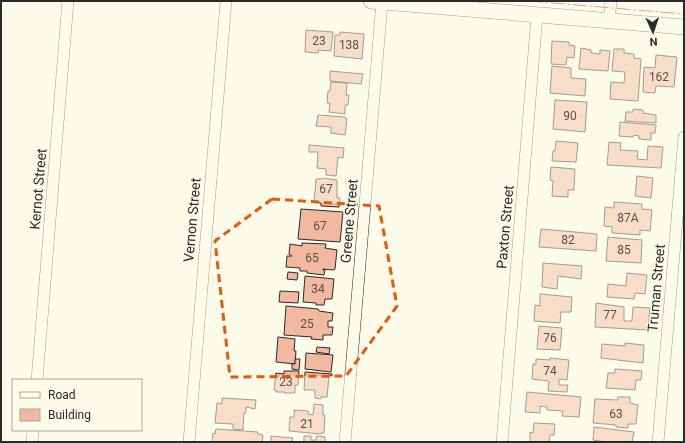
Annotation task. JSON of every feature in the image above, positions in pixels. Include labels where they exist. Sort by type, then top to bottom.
[{"type":"main road","points":[[376,2],[684,27]]},
{"type":"street","name":"Kernot Street","points":[[37,379],[68,1]]},
{"type":"street","name":"Vernon Street","points":[[189,442],[226,1]]},
{"type":"street","points":[[609,21],[611,1]]},
{"type":"street","name":"Greene Street","points":[[345,442],[376,2]]},
{"type":"street","name":"Paxton Street","points":[[502,442],[537,15]]},
{"type":"street","name":"Truman Street","points":[[658,442],[684,137]]},
{"type":"street","points":[[32,442],[33,431]]},
{"type":"highlighted area","points":[[272,199],[379,206],[397,306],[346,376],[230,377],[215,241]]},
{"type":"building","points":[[306,30],[333,32],[331,51],[318,50],[318,53],[305,52]]},
{"type":"building","points":[[340,32],[364,34],[362,59],[334,56],[335,35],[340,35]]},
{"type":"building","points":[[552,41],[569,42],[569,45],[575,46],[574,58],[567,57],[566,65],[551,64]]},
{"type":"building","points":[[581,48],[591,50],[591,53],[600,54],[600,50],[610,51],[608,71],[579,69]]},
{"type":"building","points":[[614,49],[624,49],[624,53],[634,54],[634,58],[641,59],[638,101],[610,99],[611,82],[624,83],[625,72],[612,71]]},
{"type":"building","points":[[656,55],[677,57],[674,87],[656,86],[655,93],[643,92],[644,67],[655,68]]},
{"type":"building","points":[[552,66],[571,68],[571,78],[586,79],[585,96],[550,93]]},
{"type":"building","points":[[330,71],[363,74],[361,84],[330,81]]},
{"type":"building","points":[[331,82],[347,83],[346,95],[349,95],[348,105],[345,105],[345,114],[329,112],[330,103],[327,103],[328,91],[330,91]]},
{"type":"building","points":[[555,100],[587,102],[585,132],[553,129]]},
{"type":"building","points":[[633,109],[643,110],[643,113],[656,115],[656,123],[625,121],[626,112],[633,112]]},
{"type":"building","points":[[318,115],[345,117],[347,119],[345,135],[331,133],[331,127],[316,126]]},
{"type":"building","points":[[620,122],[656,125],[655,133],[651,133],[651,140],[639,139],[639,136],[634,135],[633,137],[619,136]]},
{"type":"building","points":[[556,141],[578,143],[576,162],[552,161]]},
{"type":"building","points":[[609,142],[621,143],[620,150],[638,151],[637,159],[647,160],[648,146],[663,147],[661,168],[607,165]]},
{"type":"building","points":[[309,145],[344,148],[343,158],[338,157],[336,176],[326,175],[326,169],[317,168],[318,152],[309,152]]},
{"type":"building","points":[[551,167],[575,169],[574,190],[568,190],[568,197],[552,196],[553,181],[550,180]]},
{"type":"building","points":[[637,176],[653,178],[651,198],[635,196]]},
{"type":"building","points":[[323,178],[337,180],[337,198],[340,198],[339,207],[321,206],[321,203],[314,202],[316,179]]},
{"type":"building","points":[[614,202],[642,204],[642,209],[652,210],[650,231],[640,230],[640,235],[612,233],[612,227],[604,226],[605,207],[614,208]]},
{"type":"building","points":[[301,209],[343,212],[340,242],[298,239]]},
{"type":"building","points":[[541,229],[597,234],[596,251],[539,247]]},
{"type":"building","points":[[608,237],[642,240],[641,263],[606,261]]},
{"type":"building","points":[[302,243],[326,244],[325,248],[337,250],[335,269],[323,269],[325,270],[324,275],[300,271],[300,268],[286,267],[287,256],[292,256],[289,254],[290,244],[302,246]]},
{"type":"building","points":[[543,263],[582,266],[581,279],[558,276],[557,289],[542,287]]},
{"type":"building","points":[[288,272],[298,273],[297,280],[287,279]]},
{"type":"building","points":[[627,273],[647,275],[645,294],[635,293],[634,299],[607,297],[608,284],[626,286]]},
{"type":"building","points":[[305,276],[334,279],[332,299],[325,299],[324,305],[303,302]]},
{"type":"building","points":[[280,291],[299,292],[298,303],[279,302]]},
{"type":"building","points":[[540,294],[572,297],[571,312],[561,312],[560,323],[534,321],[535,305],[540,306]]},
{"type":"building","points":[[596,303],[624,307],[624,321],[632,321],[633,307],[650,308],[648,330],[595,327]]},
{"type":"building","points":[[286,306],[318,309],[319,311],[333,313],[332,321],[328,321],[328,327],[333,327],[332,335],[323,335],[323,340],[311,339],[312,337],[284,335]]},
{"type":"building","points":[[539,326],[562,328],[560,350],[537,349]]},
{"type":"building","points":[[278,337],[295,339],[295,364],[276,362]]},
{"type":"building","points":[[625,343],[644,345],[643,363],[601,358],[602,344],[625,346]]},
{"type":"building","points":[[317,347],[330,348],[329,354],[316,352]]},
{"type":"building","points":[[306,353],[333,355],[331,372],[305,369]]},
{"type":"building","points":[[550,358],[569,360],[567,380],[559,379],[559,385],[568,385],[567,392],[548,391],[549,381],[532,379],[533,364],[536,364],[536,359],[550,360]]},
{"type":"building","points":[[295,359],[300,359],[299,370],[292,369],[292,364],[295,364]]},
{"type":"building","points":[[615,369],[642,371],[641,380],[636,380],[635,390],[606,388],[608,373],[615,373]]},
{"type":"building","points":[[284,371],[299,371],[298,385],[295,385],[295,393],[276,392],[276,390],[274,390],[276,373],[284,374]]},
{"type":"building","points":[[305,372],[332,374],[332,376],[329,376],[327,397],[321,397],[321,399],[315,398],[315,390],[304,390]]},
{"type":"building","points":[[527,392],[581,397],[579,417],[562,416],[563,411],[547,410],[547,407],[540,406],[540,413],[525,412]]},
{"type":"building","points":[[618,397],[630,397],[630,403],[638,405],[636,424],[628,424],[628,428],[616,427],[616,425],[593,423],[595,399],[618,400]]},
{"type":"building","points":[[222,398],[256,400],[255,409],[246,407],[246,413],[244,413],[243,430],[233,429],[233,424],[215,423],[217,403],[222,404]]},
{"type":"building","points":[[314,404],[323,405],[323,415],[325,415],[324,433],[289,431],[290,417],[294,417],[294,410],[308,411],[308,414],[313,415]]},
{"type":"building","points":[[534,423],[555,424],[554,435],[550,435],[549,442],[530,442],[530,432],[533,433]]},
{"type":"building","points":[[594,427],[634,432],[632,442],[605,442],[593,440]]},
{"type":"building","points":[[216,429],[258,432],[258,434],[263,435],[262,442],[212,442],[213,433],[215,434]]},
{"type":"building","points":[[271,436],[293,438],[292,442],[271,442]]},
{"type":"building","points":[[304,436],[311,436],[311,440],[316,440],[317,436],[325,437],[325,442],[304,442]]},
{"type":"power","points":[[529,1],[684,14]]}]
